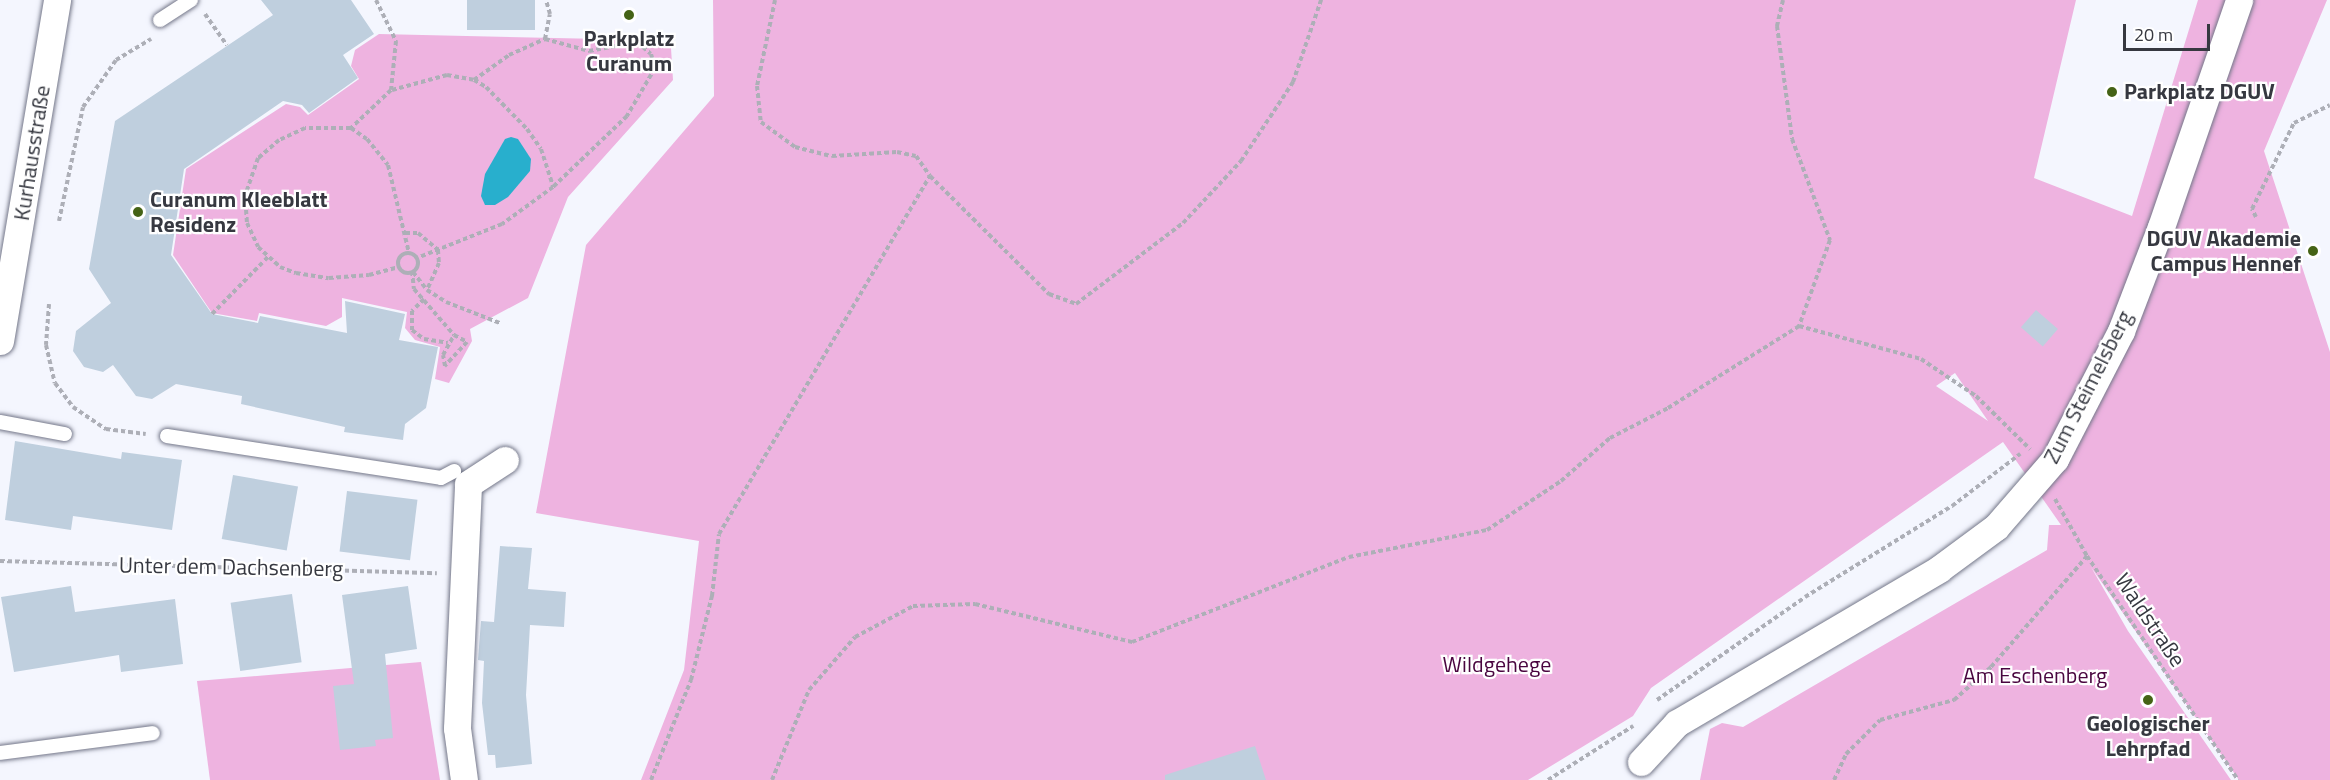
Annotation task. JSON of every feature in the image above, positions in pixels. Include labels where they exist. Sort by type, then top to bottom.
[{"type":"street","name":"Kurhausstraße","points":[[0,341],[57,0]]},
{"type":"street","name":"Zum Steimelsberg","points":[[1641,762],[1677,723],[1939,569],[1996,527],[2048,467],[2121,331],[2239,0]]},
{"type":"street","points":[[464,780],[457,728],[462,575],[468,484],[505,460]]},
{"type":"lane","points":[[161,26],[195,3]]},
{"type":"lane","points":[[0,422],[65,434]]},
{"type":"lane","points":[[167,436],[441,478],[454,471]]},
{"type":"lane","points":[[0,753],[153,733]]},
{"type":"path","points":[[376,0],[396,41],[391,90]]},
{"type":"path","points":[[544,39],[550,14],[546,0]]},
{"type":"path","points":[[775,0],[757,86],[760,122],[795,147],[832,156],[897,153],[916,156],[930,176],[1049,294],[1076,304],[1183,224],[1241,161],[1293,82],[1321,0]]},
{"type":"path","points":[[772,780],[809,690],[855,637],[913,606],[975,604],[1132,642],[1349,557],[1487,530],[1561,481],[1610,438],[1668,408],[1799,326],[1830,240],[1792,139],[1777,26],[1783,0]]},
{"type":"path","points":[[195,3],[227,45]]},
{"type":"path","points":[[59,221],[83,107],[116,60],[161,26]]},
{"type":"path","points":[[454,335],[443,355],[445,366],[467,342],[454,335],[414,288],[412,271],[417,258],[502,224],[553,187],[627,116],[655,68],[651,54],[637,42],[589,51],[544,39],[509,55],[474,80]]},
{"type":"path","points":[[351,128],[391,90],[428,77],[447,75],[474,80],[513,110],[541,149],[553,187]]},
{"type":"path","points":[[2256,217],[2252,209],[2294,123],[2330,105]]},
{"type":"path","points":[[417,258],[409,253],[388,165],[367,140],[351,128],[305,128],[279,140],[258,158],[245,195],[247,223],[258,247],[268,257],[296,273],[329,278],[369,276],[399,267],[412,271],[427,290],[446,302],[500,323]]},
{"type":"path","points":[[651,780],[691,680],[712,596],[719,534],[930,176]]},
{"type":"path","points":[[405,232],[418,233],[438,250],[439,263],[427,290]]},
{"type":"path","points":[[399,267],[400,257],[409,253]]},
{"type":"path","points":[[212,314],[268,257]]},
{"type":"path","points":[[424,299],[412,311],[412,330],[424,339],[448,343]]},
{"type":"path","points":[[49,304],[46,345],[55,383],[73,408],[106,429],[167,436]]},
{"type":"path","points":[[1799,326],[1921,359],[1976,396],[2048,467]]},
{"type":"path","points":[[1653,704],[1805,597],[1952,506],[1991,472],[2029,448]]},
{"type":"path","name":"Waldstraße","points":[[2048,467],[2087,556],[2238,780]]},
{"type":"path","points":[[1834,780],[1846,754],[1880,720],[1954,700],[1991,667],[2087,556]]},
{"type":"path","name":"Unter dem Dachsenberg","points":[[0,561],[462,575]]},
{"type":"path","points":[[1548,780],[1638,720]]},
{"type":"green space","points":[[713,0],[2076,0],[2034,178],[2132,216],[2198,0],[2327,0],[2264,151],[2330,352],[2330,780],[2239,780],[2091,567],[2128,631],[2231,780],[1700,780],[1710,729],[1722,723],[1743,727],[2047,550],[2049,525],[2061,525],[2003,442],[1651,688],[1633,716],[1528,780],[641,780],[684,670],[699,541],[536,513],[586,245],[714,96]],"holes":[[[1955,373],[1988,421],[1936,386]]]},
{"type":"green space","points":[[379,34],[648,40],[671,48],[673,80],[568,197],[528,298],[470,329],[472,341],[449,383],[435,379],[440,347],[415,340],[405,328],[407,312],[342,298],[342,317],[326,326],[259,313],[257,321],[212,313],[173,255],[186,169],[286,104],[300,107],[308,115],[359,79],[351,66],[355,50]]},
{"type":"green space","points":[[421,662],[440,780],[210,780],[197,681]]},
{"type":"water","points":[[511,137],[518,139],[531,159],[530,171],[508,197],[495,205],[485,205],[481,196],[485,174],[505,139]]},
{"type":"building","name":"Curanum Kleeblatt Residenz","points":[[261,0],[351,0],[374,34],[343,55],[358,78],[309,113],[302,105],[283,101],[184,169],[171,255],[212,314],[258,323],[260,316],[347,333],[345,301],[405,314],[399,340],[438,347],[426,408],[405,424],[403,440],[344,432],[345,427],[241,404],[242,396],[176,384],[152,399],[136,396],[113,365],[103,372],[84,367],[73,351],[76,331],[111,303],[89,269],[115,121],[273,15]]},
{"type":"building","points":[[467,0],[535,0],[535,30],[467,30]]},
{"type":"building","points":[[2036,310],[2058,329],[2043,346],[2021,327]]},
{"type":"building","points":[[15,441],[121,459],[122,452],[182,460],[172,530],[73,516],[71,530],[5,520]]},
{"type":"building","points":[[233,475],[298,486],[287,550],[222,539]]},
{"type":"building","points":[[347,491],[417,500],[410,560],[340,552]]},
{"type":"building","points":[[500,546],[532,548],[528,589],[566,592],[564,627],[530,625],[526,695],[532,764],[496,768],[495,755],[488,755],[482,703],[484,661],[478,660],[481,621],[494,622]]},
{"type":"building","points":[[71,586],[75,612],[175,599],[183,664],[121,672],[119,655],[14,672],[1,597]]},
{"type":"building","points":[[408,586],[417,649],[385,654],[393,738],[375,740],[376,746],[340,750],[333,686],[354,684],[342,595]]},
{"type":"building","points":[[292,594],[302,662],[240,671],[231,603]]},
{"type":"building","points":[[1255,746],[1266,780],[1165,780],[1165,775]]},
{"type":"place","name":"Parkplatz Curanum","points":[[629,15]]},
{"type":"place","name":"Parkplatz DGUV","points":[[2112,92]]},
{"type":"place","name":"Curanum Kleeblatt Residenz","points":[[138,212]]},
{"type":"place","name":"DGUV Akademie Campus Hennef","points":[[2313,251]]},
{"type":"place","name":"Geologischer Lehrpfad","points":[[2148,700]]},
{"type":"park label","name":"Wildgehege","points":[[1497,665]]},
{"type":"park label","name":"Am Eschenberg","points":[[2035,676]]}]
